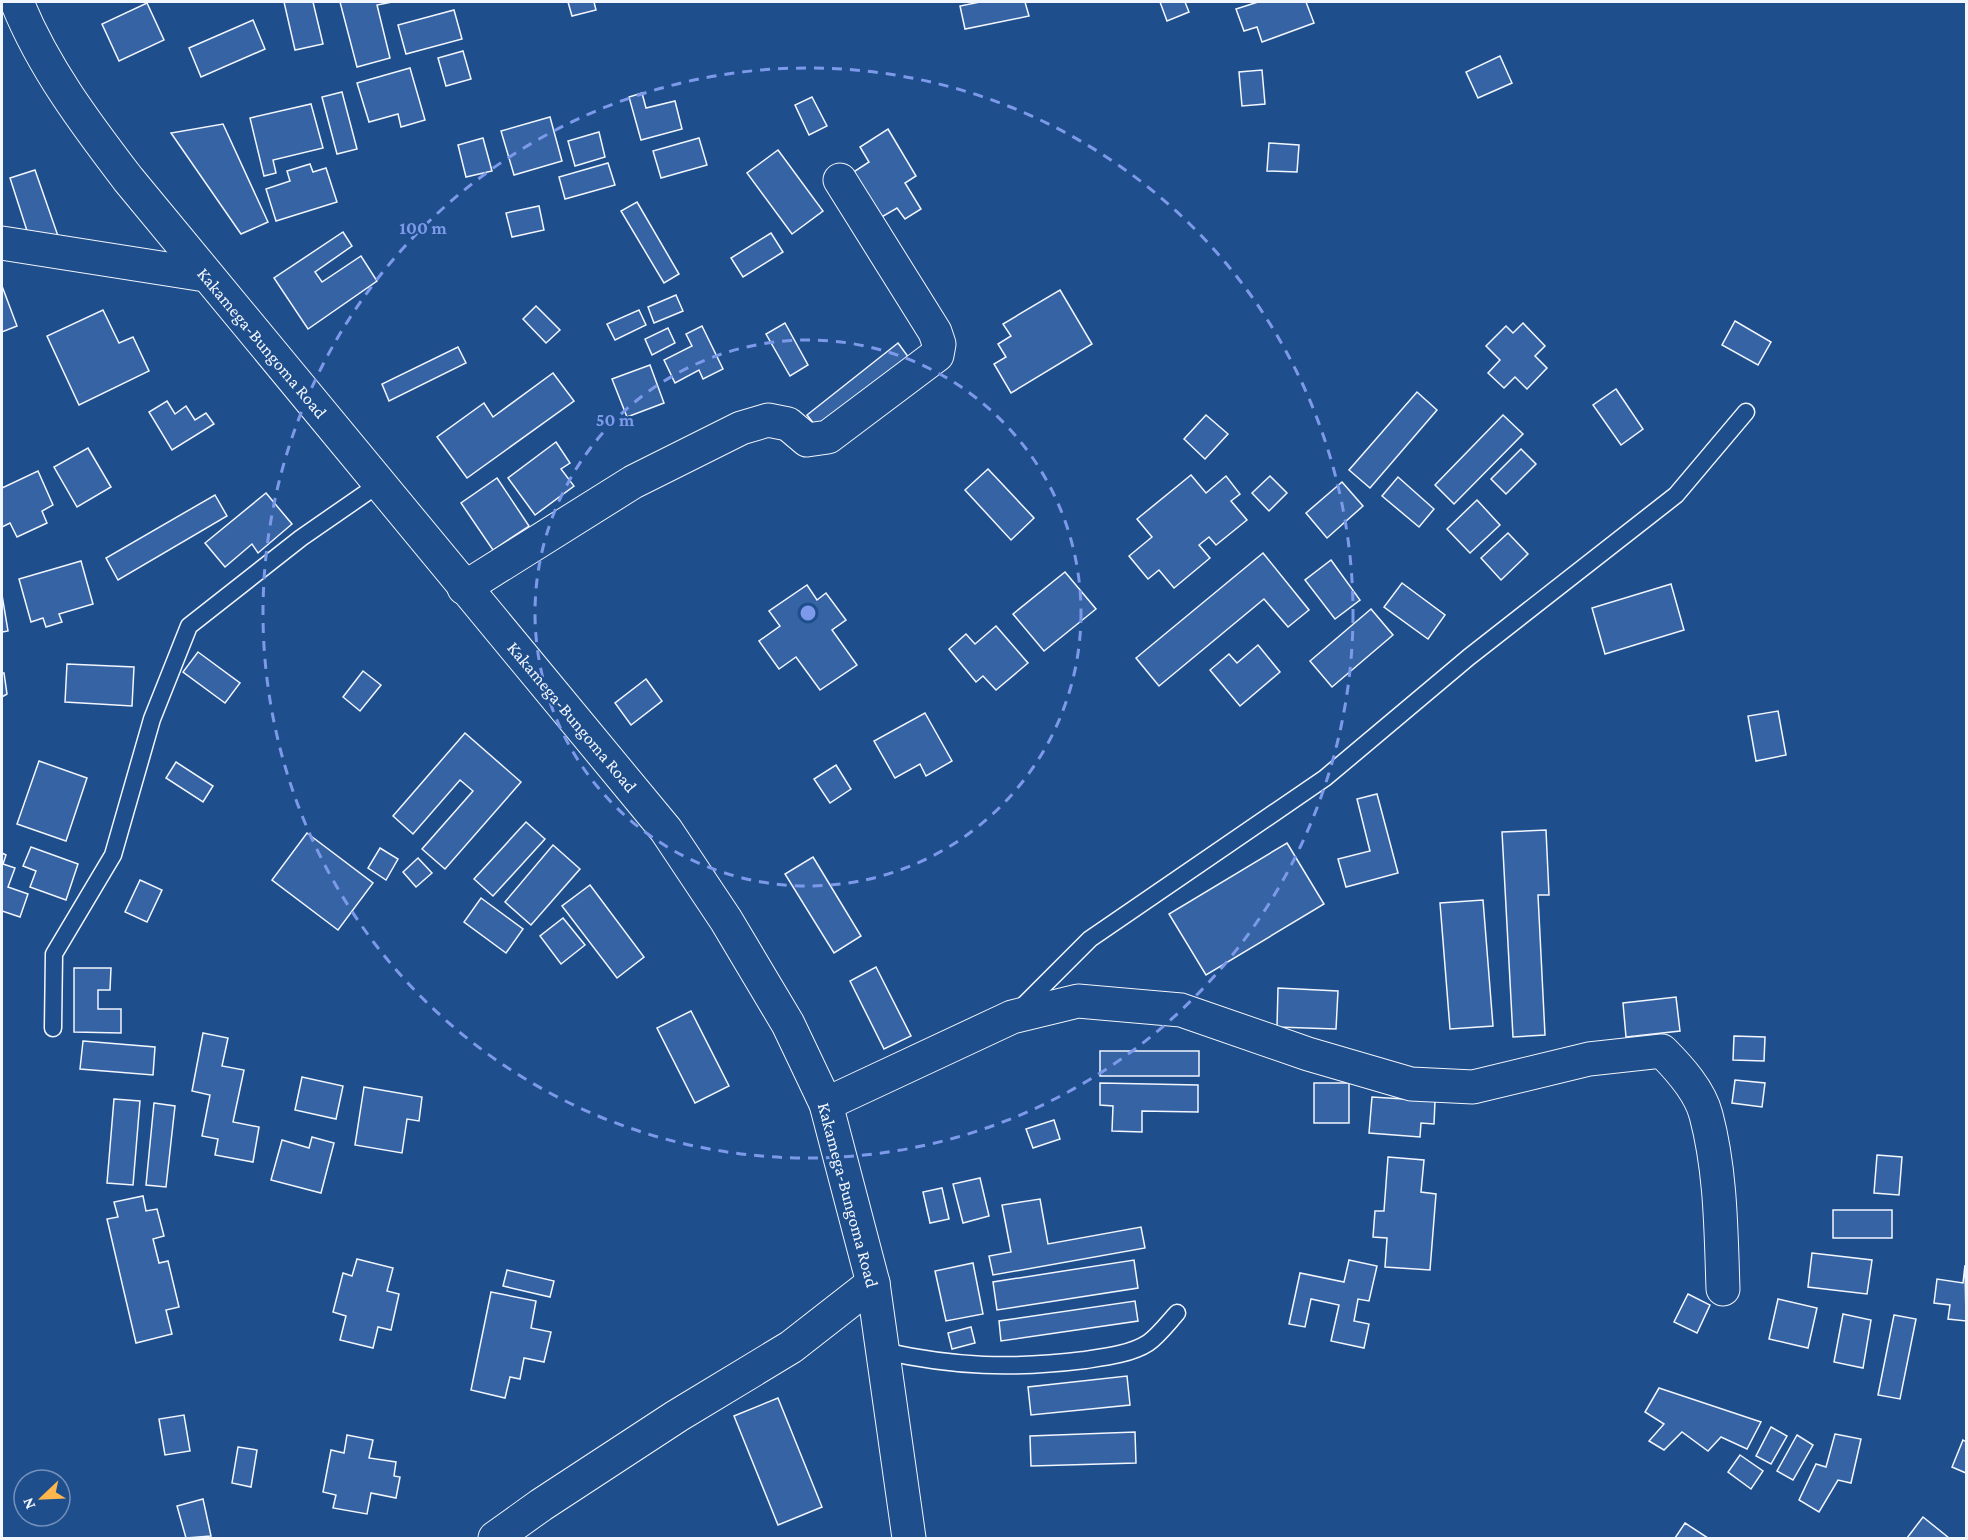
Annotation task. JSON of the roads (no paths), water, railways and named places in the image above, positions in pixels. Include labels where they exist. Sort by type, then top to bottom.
[{"type":"street","name":"Kakamega-Bungoma Road","points":[[17,2],[27,27],[76,111],[205,275],[666,830],[726,920],[788,1024],[826,1104],[873,1283],[909,1539]]},
{"type":"street","points":[[464,588],[633,483],[741,428],[768,420],[788,424],[807,440],[828,437],[938,355],[939,344],[935,332],[840,180]]},
{"type":"street","points":[[2,243],[205,275]]},
{"type":"street","points":[[826,1104],[1012,1017],[1078,1001],[1181,1010],[1308,1054],[1411,1084],[1473,1087],[1589,1059],[1662,1051],[1681,1069],[1706,1113],[1719,1197],[1722,1289]]},
{"type":"street","points":[[495,1539],[541,1505],[676,1416],[791,1347],[873,1283]]},
{"type":"lane","points":[[1012,1017],[1090,939],[1325,778],[1469,657],[1676,495],[1746,412]]},
{"type":"lane","points":[[53,1028],[54,954],[112,855],[152,719],[189,626],[301,538],[379,484]]},
{"type":"lane","points":[[884,1351],[935,1363],[982,1367],[1057,1364],[1110,1357],[1148,1344],[1177,1313]]}]
